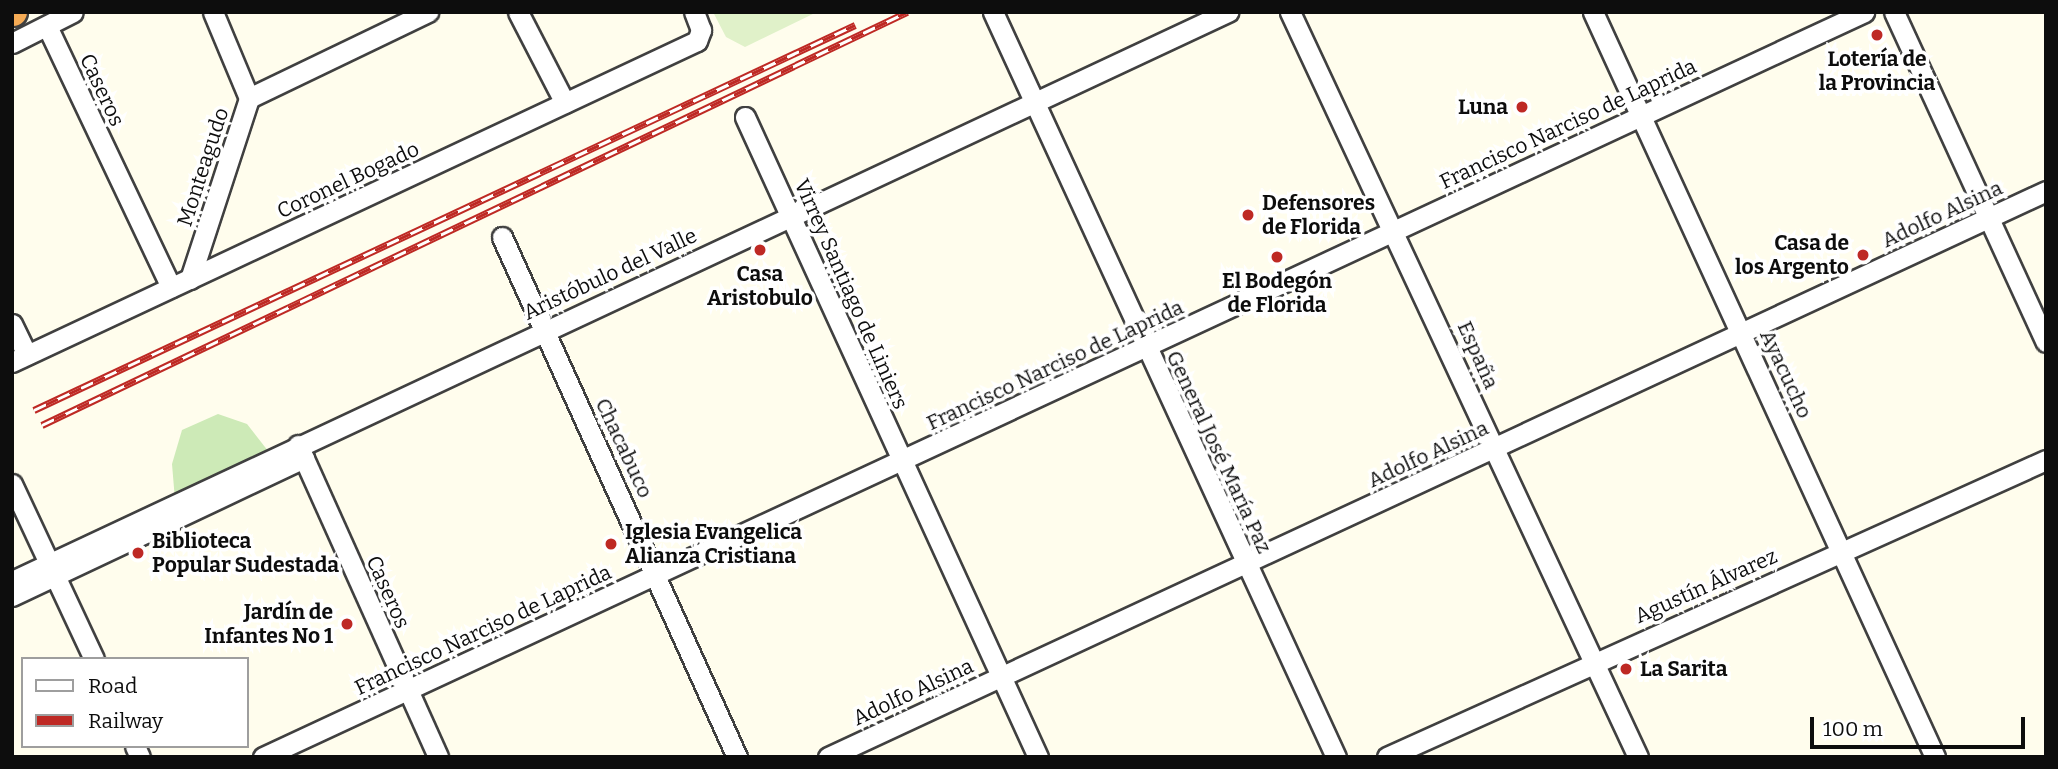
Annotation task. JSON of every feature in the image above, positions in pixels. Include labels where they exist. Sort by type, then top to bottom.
[{"type":"street","points":[[12,43],[73,12]]},
{"type":"street","points":[[213,12],[249,98]]},
{"type":"street","name":"Monteagudo","points":[[190,279],[249,98],[428,12]]},
{"type":"street","points":[[517,12],[565,103]]},
{"type":"street","name":"Coronel Bogado","points":[[20,358],[565,103],[701,36],[694,12]]},
{"type":"street","name":"General José María Paz","points":[[993,12],[1336,757]]},
{"type":"street","name":"Aristóbulo del Valle","points":[[12,596],[52,570],[545,330],[1034,100],[1228,12]]},
{"type":"street","name":"España","points":[[1290,12],[1396,230],[1591,663],[1638,757]]},
{"type":"street","name":"Ayacucho","points":[[1593,12],[1842,549],[1935,757]]},
{"type":"street","name":"Francisco Narciso de Laprida","points":[[263,757],[1147,348],[1641,114],[1864,12]]},
{"type":"street","points":[[1894,12],[2046,342]]},
{"type":"street","name":"Caseros","points":[[47,26],[171,287]]},
{"type":"street","name":"Virrey Santiago de Liniers","points":[[745,117],[1038,757]]},
{"type":"street","name":"Adolfo Alsina","points":[[828,757],[2046,191]]},
{"type":"street","name":"Chacabuco","points":[[502,237],[657,573],[737,757]]},
{"type":"street","points":[[12,324],[20,358]]},
{"type":"street","name":"Caseros","points":[[301,451],[438,757]]},
{"type":"street","name":"Agustín Álvarez","points":[[1387,757],[1842,549],[2046,460]]},
{"type":"street","points":[[12,484],[93,657]]},
{"type":"street","name":"Aristóbulo del Valle","points":[[12,581],[52,570]]},
{"type":"green space","points":[[713,12],[817,12],[745,47],[726,37]]},
{"type":"green space","points":[[218,414],[247,424],[272,456],[175,500],[172,464],[182,430]]},
{"type":"railway","points":[[42,425],[907,12]]},
{"type":"railway","points":[[34,410],[855,25]]},
{"type":"place","name":"Lotería de la Provincia","points":[[1877,35]]},
{"type":"place","name":"Luna","points":[[1522,107]]},
{"type":"place","name":"Defensores de Florida","points":[[1248,215]]},
{"type":"place","name":"Casa Aristobulo","points":[[760,250]]},
{"type":"place","name":"Casa de los Argento","points":[[1863,255]]},
{"type":"place","name":"El Bodegón de Florida","points":[[1277,257]]},
{"type":"place","name":"Iglesia Evangelica Alianza Cristiana","points":[[611,544]]},
{"type":"place","name":"Biblioteca Popular Sudestada","points":[[138,553]]},
{"type":"place","name":"Jardín de Infantes No 1","points":[[347,624]]},
{"type":"place","name":"La Sarita","points":[[1626,669]]}]
